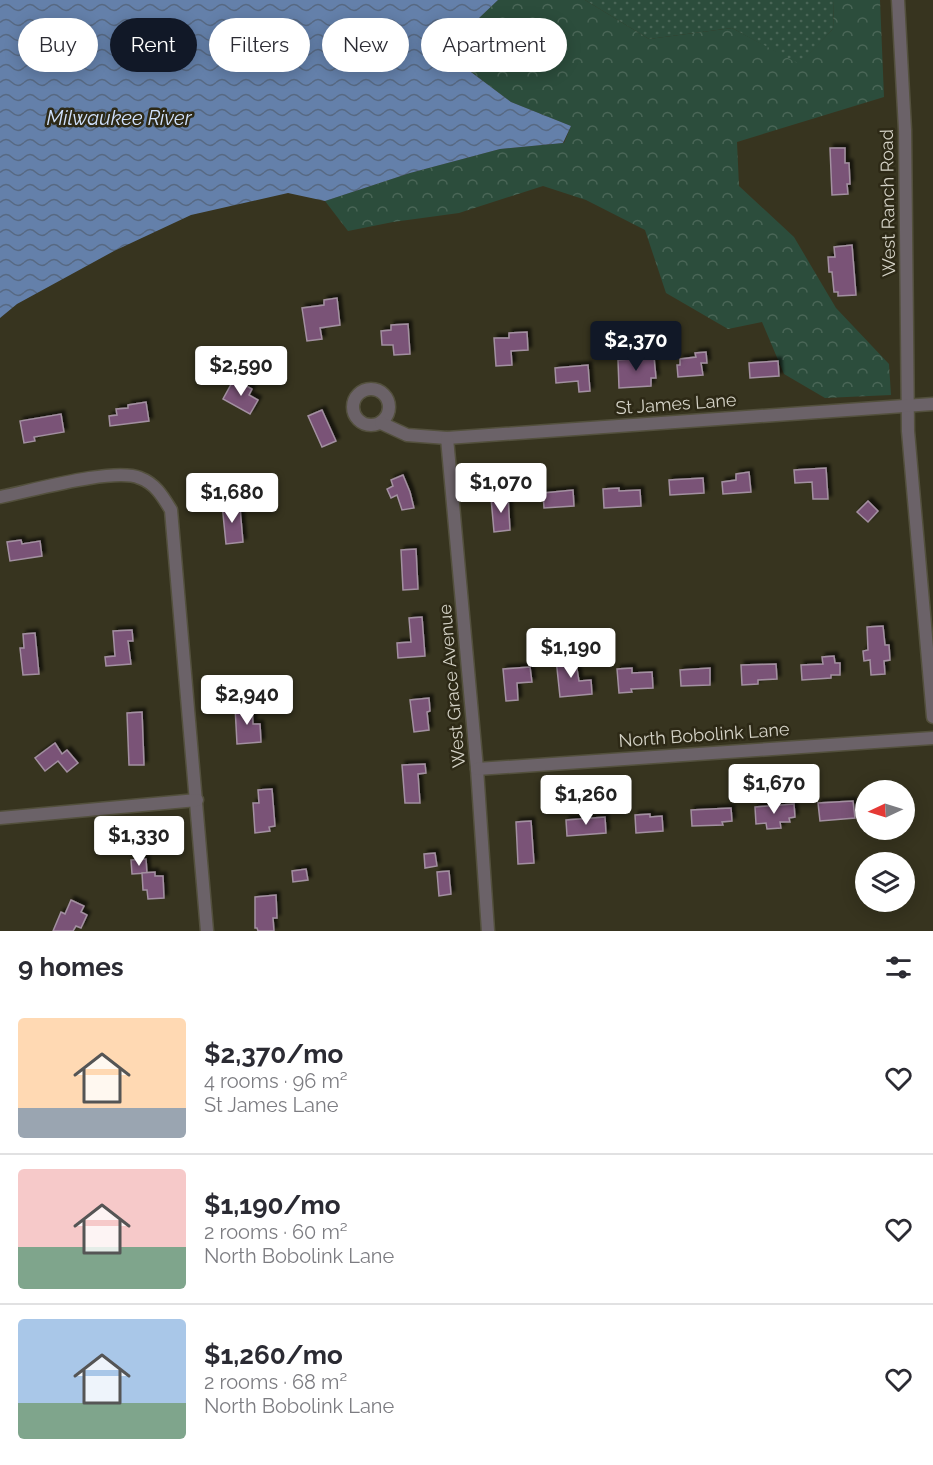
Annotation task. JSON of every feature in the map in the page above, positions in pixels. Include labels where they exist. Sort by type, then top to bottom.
[{"type":"street","name":"West Ranch Road","points":[[898,0],[905,130],[908,405]]},
{"type":"street","name":"St James Lane","points":[[381,423],[407,435],[447,438],[933,404]]},
{"type":"street","points":[[908,405],[908,431],[933,717]]},
{"type":"street","name":"West Grace Avenue","points":[[447,438],[477,769],[488,931]]},
{"type":"street","points":[[0,497],[113,474],[140,477],[157,488],[171,510],[207,931]]},
{"type":"street","name":"North Bobolink Lane","points":[[477,769],[933,738]]},
{"type":"street","points":[[0,818],[197,801]]},
{"type":"green space","points":[[498,0],[585,0],[649,39],[732,28],[799,64],[833,29],[834,0],[880,0],[884,97],[737,142],[739,186],[794,237],[836,308],[889,364],[891,395],[825,398],[784,374],[762,322],[728,329],[666,293],[645,230],[586,200],[543,186],[459,213],[348,231],[325,201],[410,173],[500,149],[564,143],[571,126],[511,102],[471,72],[567,72],[567,18],[479,18]]},
{"type":"green space","points":[[585,0],[834,0],[833,29],[799,65],[732,28],[649,39]]},
{"type":"water","name":"Milwaukee River","points":[[0,0],[498,0],[479,18],[421,18],[421,72],[471,72],[511,102],[571,126],[563,143],[500,149],[410,173],[325,201],[288,193],[191,215],[114,251],[17,304],[0,318]]},
{"type":"building","points":[[830,148],[845,148],[845,163],[849,163],[848,194],[832,195]]},
{"type":"building","points":[[852,245],[856,295],[838,296],[838,292],[834,292],[828,257],[835,257],[834,247]]},
{"type":"building","points":[[337,298],[340,325],[320,328],[322,339],[307,341],[302,308],[324,305],[324,300]]},
{"type":"building","points":[[408,324],[410,354],[394,355],[393,345],[382,345],[381,331],[391,330],[391,325]]},
{"type":"building","points":[[527,332],[528,350],[511,351],[512,365],[496,366],[494,338],[509,338],[509,333]]},
{"type":"building","points":[[706,352],[707,363],[701,363],[703,375],[678,377],[677,365],[680,365],[680,359],[696,357],[695,353]]},
{"type":"building","points":[[654,357],[656,378],[651,378],[651,386],[619,388],[618,360]]},
{"type":"building","points":[[778,361],[779,376],[750,378],[749,363]]},
{"type":"building","points":[[588,365],[590,391],[579,392],[578,381],[556,383],[555,368]]},
{"type":"building","points":[[234,379],[252,389],[249,395],[258,400],[250,414],[223,399]]},
{"type":"building","points":[[146,402],[149,421],[110,426],[109,416],[117,415],[116,409]]},
{"type":"building","points":[[322,410],[336,441],[322,447],[308,416]]},
{"type":"building","points":[[61,414],[64,432],[34,437],[35,441],[24,443],[20,421]]},
{"type":"building","points":[[826,468],[828,499],[813,499],[812,482],[795,483],[794,470]]},
{"type":"building","points":[[749,472],[751,492],[723,494],[722,482],[736,480],[736,474]]},
{"type":"building","points":[[403,475],[414,508],[402,510],[397,495],[391,498],[387,489],[393,486],[391,480]]},
{"type":"building","points":[[703,478],[704,493],[670,495],[669,480]]},
{"type":"building","points":[[619,488],[619,491],[640,490],[641,506],[604,508],[603,489]]},
{"type":"building","points":[[573,490],[574,506],[544,508],[543,493]]},
{"type":"building","points":[[508,496],[510,530],[494,532],[491,498]]},
{"type":"building","points":[[868,501],[878,511],[868,522],[857,512]]},
{"type":"building","points":[[231,503],[231,509],[240,508],[243,542],[226,544],[222,504]]},
{"type":"building","points":[[21,540],[22,544],[40,541],[42,556],[10,561],[7,542]]},
{"type":"building","points":[[416,549],[418,589],[403,590],[401,550]]},
{"type":"building","points":[[422,617],[425,656],[398,658],[397,643],[411,642],[409,618]]},
{"type":"building","points":[[883,626],[885,645],[889,645],[890,660],[884,661],[885,674],[871,675],[870,660],[864,661],[863,651],[868,650],[867,627]]},
{"type":"building","points":[[132,630],[133,641],[128,641],[131,664],[106,666],[105,657],[115,656],[113,631]]},
{"type":"building","points":[[35,633],[39,674],[23,675],[20,648],[24,648],[23,634]]},
{"type":"building","points":[[834,656],[835,663],[840,663],[840,675],[831,675],[831,678],[802,680],[801,665],[823,664],[822,657]]},
{"type":"building","points":[[575,657],[579,681],[591,680],[592,694],[560,697],[556,659]]},
{"type":"building","points":[[776,664],[777,679],[758,680],[758,684],[742,685],[741,665]]},
{"type":"building","points":[[530,667],[532,682],[517,683],[518,700],[506,701],[503,669]]},
{"type":"building","points":[[632,668],[632,673],[652,672],[653,688],[631,689],[632,692],[619,693],[617,669]]},
{"type":"building","points":[[710,668],[710,685],[681,686],[680,670]]},
{"type":"building","points":[[429,698],[430,711],[427,712],[429,730],[414,732],[410,700]]},
{"type":"building","points":[[252,705],[253,724],[260,724],[261,742],[237,744],[235,706]]},
{"type":"building","points":[[142,712],[144,765],[129,765],[127,713]]},
{"type":"building","points":[[55,743],[62,754],[67,750],[78,763],[67,772],[58,761],[45,771],[35,758]]},
{"type":"building","points":[[425,764],[426,773],[418,774],[420,803],[405,803],[402,765]]},
{"type":"building","points":[[272,789],[275,826],[269,827],[270,831],[255,833],[253,803],[259,803],[258,790]]},
{"type":"building","points":[[853,801],[855,818],[820,821],[818,803]]},
{"type":"building","points":[[794,804],[795,817],[789,818],[790,822],[780,822],[781,828],[767,829],[766,823],[756,824],[755,807]]},
{"type":"building","points":[[731,808],[732,821],[722,822],[723,825],[692,826],[691,810]]},
{"type":"building","points":[[650,814],[650,817],[662,816],[663,831],[636,833],[635,815]]},
{"type":"building","points":[[605,817],[606,833],[567,836],[566,820]]},
{"type":"building","points":[[531,821],[534,863],[518,864],[516,822]]},
{"type":"building","points":[[435,853],[437,866],[425,868],[424,854]]},
{"type":"building","points":[[146,859],[147,873],[132,874],[131,860]]},
{"type":"building","points":[[306,869],[308,880],[293,882],[292,871]]},
{"type":"building","points":[[449,871],[451,894],[439,896],[437,872]]},
{"type":"building","points":[[155,872],[155,876],[163,876],[164,898],[148,899],[147,890],[143,890],[142,873]]},
{"type":"building","points":[[276,895],[277,918],[273,918],[274,931],[258,931],[255,928],[255,897]]},
{"type":"building","points":[[71,900],[84,906],[81,912],[87,915],[81,928],[76,926],[73,931],[53,931],[61,912],[65,914]]}]
